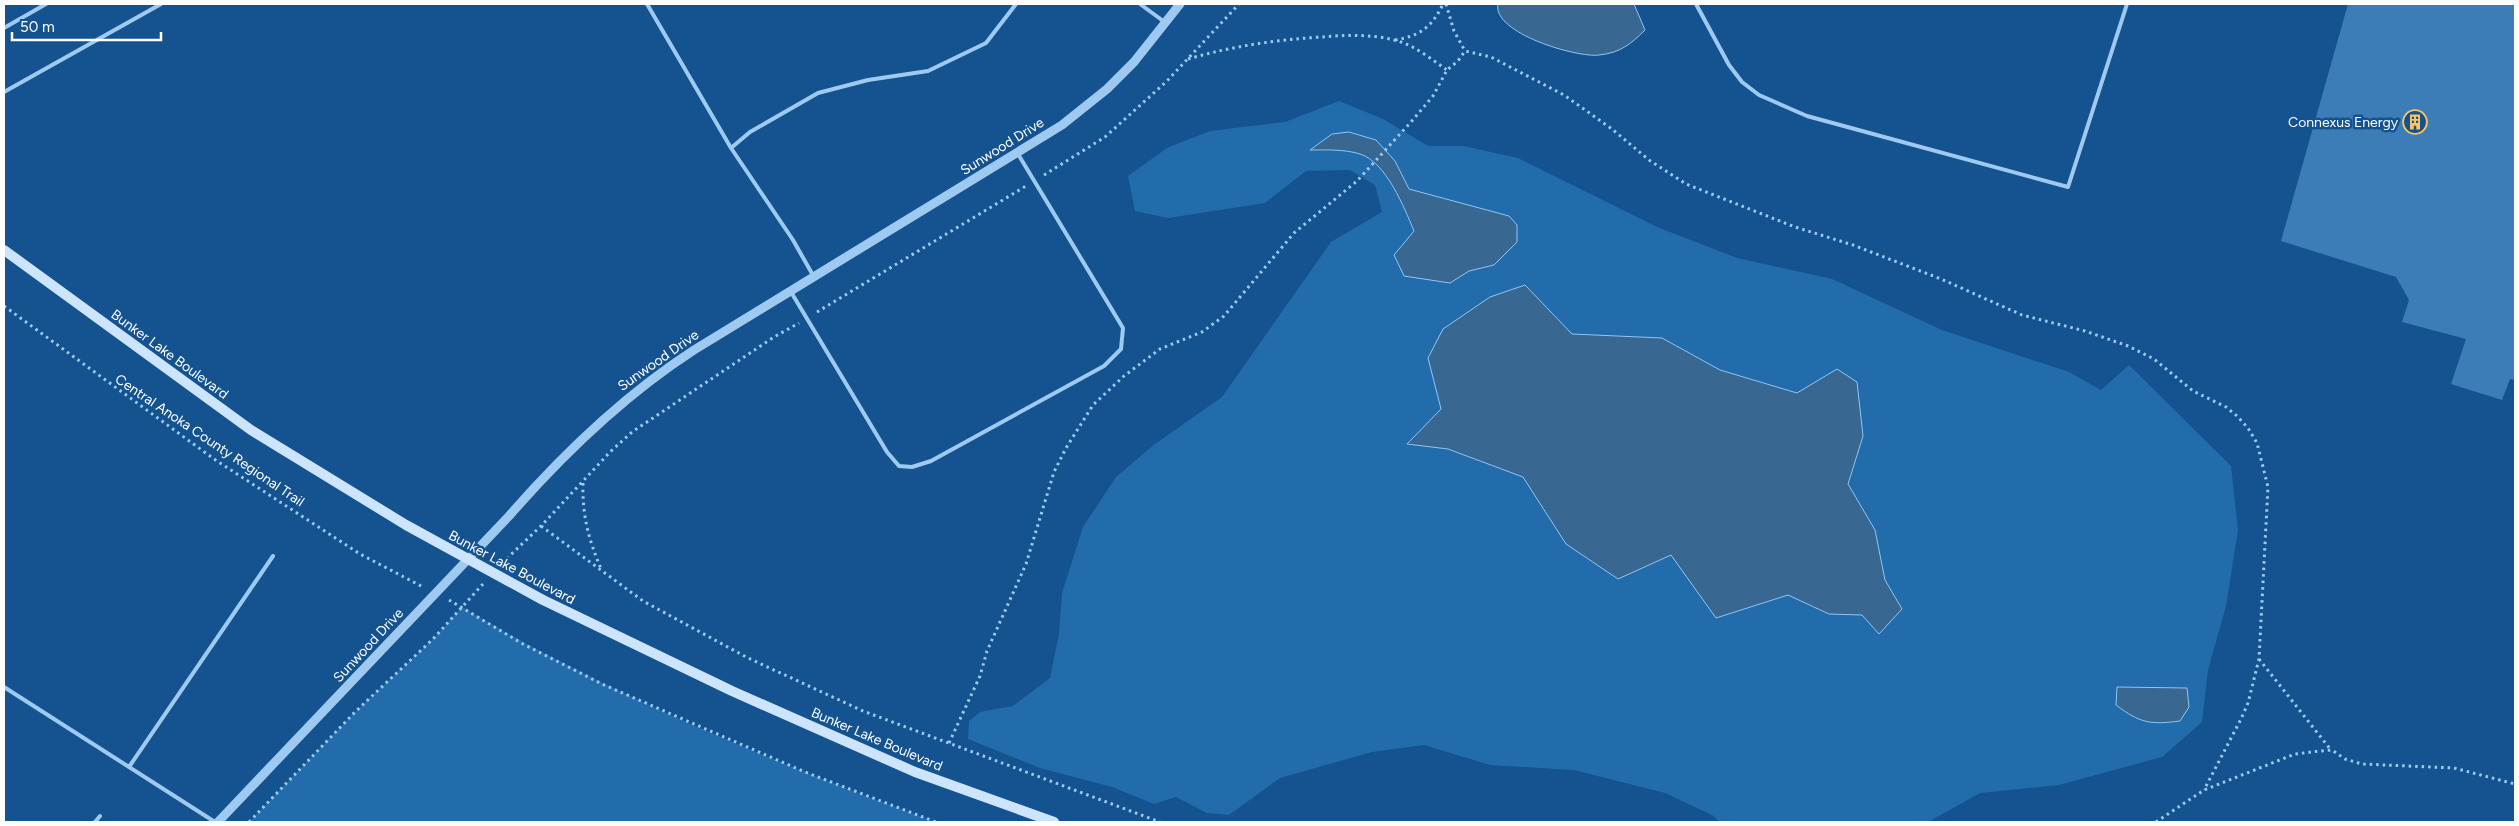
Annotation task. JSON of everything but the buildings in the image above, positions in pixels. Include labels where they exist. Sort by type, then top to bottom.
[{"type":"main road","name":"Bunker Lake Boulevard","points":[[4,250],[251,430],[364,501],[468,558],[599,628],[732,692],[915,772],[1054,822]]},
{"type":"street","name":"Sunwood Drive","points":[[217,822],[468,558],[547,472],[627,397],[658,373],[694,350],[1018,154],[1062,124],[1107,89],[1166,23],[1180,4]]},
{"type":"lane","points":[[4,28],[46,4]]},
{"type":"lane","points":[[4,92],[161,4]]},
{"type":"lane","points":[[647,4],[731,148],[793,240],[815,278]]},
{"type":"lane","points":[[731,148],[750,132],[818,93],[868,80],[928,71],[986,43],[1016,4]]},
{"type":"lane","points":[[1140,4],[1166,23]]},
{"type":"lane","points":[[1696,4],[1729,65],[1742,82],[1759,95],[1807,116],[2068,187],[2127,4]]},
{"type":"lane","points":[[791,292],[886,452],[899,466],[912,467],[931,460],[1104,366],[1122,350],[1123,328],[1018,154]]},
{"type":"lane","points":[[129,767],[274,556]]},
{"type":"lane","points":[[4,687],[217,822]]},
{"type":"lane","points":[[95,822],[100,816]]},
{"type":"path","points":[[520,546],[584,482],[610,452],[648,420],[774,337],[1105,137],[1188,60],[1239,4]]},
{"type":"path","points":[[1395,40],[1422,32],[1431,25],[1445,4]]},
{"type":"path","points":[[1445,4],[1454,31],[1465,51],[1491,57],[1564,95],[1612,129],[1649,160],[1686,184],[1795,227],[1853,245],[1941,279],[2022,314],[2085,331],[2128,346],[2154,359],[2193,391],[2226,407],[2248,428],[2257,443],[2268,487],[2259,659],[2244,711],[2204,790]]},
{"type":"path","points":[[1188,60],[1230,47],[1270,40],[1351,36],[1395,40],[1421,52],[1447,70]]},
{"type":"path","points":[[949,743],[980,676],[987,652],[1026,564],[1054,472],[1066,448],[1093,405],[1124,376],[1160,349],[1202,332],[1224,316],[1294,233],[1357,181],[1411,122],[1433,96],[1447,70],[1458,61],[1465,51]]},
{"type":"path","name":"Central Anoka County Regional Trail","points":[[4,306],[214,459],[360,554],[411,580]]},
{"type":"path","points":[[584,482],[584,520],[588,537],[602,571]]},
{"type":"path","points":[[541,526],[643,601],[748,658],[863,710],[1160,822]]},
{"type":"path","points":[[249,822],[355,712],[433,639],[462,607],[524,644],[602,684],[796,769],[936,822]]},
{"type":"path","points":[[2259,659],[2332,750],[2345,759],[2362,764],[2454,768],[2515,784]]},
{"type":"path","points":[[2156,822],[2204,790],[2294,754],[2332,750]]},
{"type":"shaded area","points":[[1498,4],[1634,4],[1645,30],[1630,44],[1619,50],[1606,54],[1588,55],[1556,48],[1522,34],[1508,25],[1500,15]]},
{"type":"shaded area","points":[[1339,101],[1383,119],[1428,146],[1463,146],[1518,158],[1657,227],[1737,258],[1832,279],[1942,330],[2069,372],[2101,390],[2129,365],[2231,466],[2238,530],[2226,606],[2208,670],[2202,722],[2162,757],[2059,785],[1980,793],[1928,822],[1719,822],[1714,816],[1665,793],[1574,770],[1490,765],[1424,745],[1372,752],[1280,778],[1229,815],[1207,813],[1176,797],[1154,804],[1112,787],[1040,768],[968,739],[969,721],[980,712],[1013,706],[1050,678],[1059,634],[1062,593],[1083,527],[1116,477],[1155,444],[1222,397],[1331,242],[1382,212],[1375,185],[1350,170],[1306,171],[1265,203],[1168,218],[1135,211],[1128,176],[1167,148],[1210,131],[1285,122]],"holes":[[[1376,140],[1395,161],[1409,189],[1509,216],[1494,265],[1469,271],[1450,283],[1394,255],[1414,231],[1400,198],[1380,167],[1355,152],[1311,150]],[[1525,285],[1572,334],[1662,338],[1720,370],[1798,393],[1863,436],[1848,484],[1875,530],[1885,580],[1902,610],[1862,615],[1829,614],[1788,595],[1716,618],[1671,555],[1566,544],[1523,477],[1448,449],[1408,444],[1441,409]],[[2117,687],[2187,688],[2116,705]]]},
{"type":"shaded area","points":[[1349,132],[1376,140],[1395,161],[1409,189],[1509,216],[1517,225],[1517,242],[1494,265],[1469,271],[1450,283],[1404,276],[1394,255],[1414,231],[1393,186],[1386,176],[1378,166],[1360,154],[1354,152],[1310,150],[1332,134]]},
{"type":"shaded area","points":[[1525,285],[1572,334],[1662,338],[1720,370],[1797,393],[1837,369],[1857,382],[1863,436],[1848,484],[1875,530],[1885,580],[1902,609],[1879,634],[1862,615],[1829,614],[1788,595],[1716,618],[1671,555],[1618,579],[1566,544],[1523,477],[1448,449],[1407,444],[1441,409],[1428,358],[1443,329],[1490,297]]},
{"type":"shaded area","points":[[462,607],[576,670],[694,725],[814,776],[936,822],[249,822],[355,712],[433,639]]},
{"type":"shaded area","points":[[2117,687],[2187,688],[2189,707],[2180,721],[2161,723],[2146,721],[2132,716],[2116,705]]},
{"type":"place","name":"Connexus Energy","points":[[2415,122]]}]
